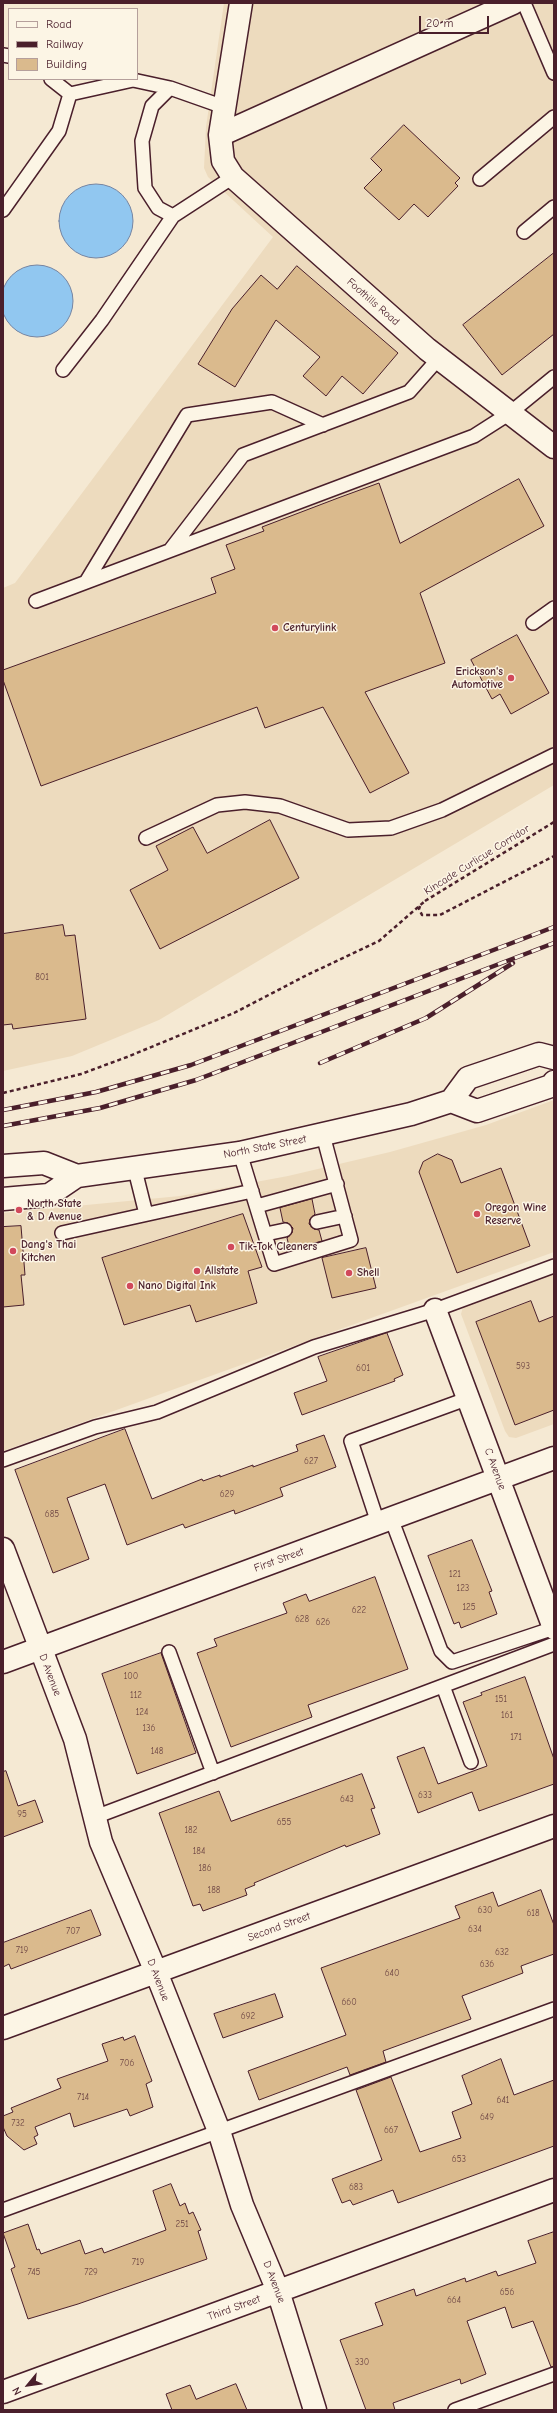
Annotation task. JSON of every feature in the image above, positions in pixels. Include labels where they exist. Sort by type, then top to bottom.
[{"type":"street","name":"Foothills Road","points":[[241,3],[220,136],[223,161],[233,177],[439,358],[554,447]]},
{"type":"street","points":[[220,136],[513,3]]},
{"type":"street","points":[[554,1058],[539,1054],[468,1078],[451,1101],[477,1111],[551,1086],[554,1082]]},
{"type":"street","name":"North State Street","points":[[3,1166],[44,1163],[77,1176],[135,1170],[240,1153],[323,1135],[411,1114],[451,1101]]},
{"type":"street","name":"North State Street","points":[[3,1199],[49,1195],[77,1176]]},
{"type":"street","name":"C Avenue","points":[[435,1310],[554,1628]]},
{"type":"street","name":"First Street","points":[[3,1662],[554,1458]]},
{"type":"street","name":"D Avenue","points":[[3,1550],[75,1738],[101,1842],[156,1972],[219,2131],[242,2205],[278,2292],[315,2410]]},
{"type":"street","name":"Second Street","points":[[3,2028],[554,1826]]},
{"type":"street","name":"Third Street","points":[[3,2392],[554,2190]]},
{"type":"lane","points":[[524,3],[554,73]]},
{"type":"lane","points":[[52,80],[70,94]]},
{"type":"lane","points":[[70,94],[133,80],[170,88],[224,107]]},
{"type":"lane","points":[[170,88],[152,106],[142,141],[145,188],[158,208],[173,216]]},
{"type":"lane","points":[[3,210],[59,131],[70,94]]},
{"type":"lane","points":[[480,179],[554,117]]},
{"type":"lane","points":[[63,370],[102,320],[173,216],[233,177]]},
{"type":"lane","points":[[524,232],[554,207]]},
{"type":"lane","points":[[171,549],[243,455],[409,392],[439,358]]},
{"type":"lane","points":[[36,601],[474,436],[510,413],[554,377]]},
{"type":"lane","points":[[86,582],[187,415],[272,402],[323,425]]},
{"type":"lane","points":[[533,623],[554,608]]},
{"type":"lane","points":[[146,838],[217,805],[245,802],[280,806],[348,830],[391,828],[442,810],[554,755]]},
{"type":"lane","points":[[240,1153],[274,1264],[351,1240],[323,1135]]},
{"type":"lane","points":[[135,1170],[146,1214]]},
{"type":"lane","points":[[257,1206],[337,1184]]},
{"type":"lane","points":[[62,1233],[252,1191]]},
{"type":"lane","points":[[318,1222],[345,1216]]},
{"type":"lane","points":[[266,1234],[285,1230]]},
{"type":"lane","points":[[3,1460],[95,1427],[157,1412],[314,1347],[377,1326],[435,1310],[554,1266]]},
{"type":"lane","points":[[469,1398],[351,1441],[441,1651],[452,1662],[554,1628]]},
{"type":"lane","points":[[95,1817],[554,1644]]},
{"type":"lane","points":[[169,1652],[213,1773]]},
{"type":"lane","points":[[444,1686],[471,1762]]},
{"type":"lane","points":[[3,2210],[554,2009]]},
{"type":"lane","points":[[455,2410],[554,2374]]},
{"type":"path","name":"Kincade Curlicue Corridor","points":[[554,822],[425,901],[419,909],[422,915],[440,915],[554,856]]},
{"type":"path","points":[[3,1093],[81,1074],[234,1014],[309,974],[379,941],[425,901]]},
{"type":"shaded area","points":[[224,3],[554,3],[554,785],[159,1020],[72,1056],[3,1071],[3,588],[15,583],[273,237],[208,177],[204,168],[206,127]]},
{"type":"shaded area","points":[[554,1100],[554,1252],[3,1451],[3,1213],[180,1196],[288,1176],[390,1152],[486,1125]]},
{"type":"shaded area","points":[[554,1271],[554,1424],[516,1438],[509,1437],[505,1431],[461,1314],[463,1307]]},
{"type":"water","points":[[96,184],[110,187],[122,195],[130,207],[133,221],[130,235],[122,247],[110,255],[96,258],[82,255],[70,247],[62,235],[59,221],[62,207],[70,195],[82,187]]},
{"type":"water","points":[[30,265],[44,265],[51,267],[63,275],[71,287],[73,301],[71,315],[63,327],[51,335],[44,337],[30,337],[23,335],[11,327],[3,315],[1,308],[1,294],[3,287],[11,275],[23,267]]},
{"type":"building","points":[[404,125],[460,178],[455,183],[458,186],[428,217],[414,204],[399,220],[364,188],[382,170],[371,159]]},
{"type":"building","points":[[554,253],[554,334],[502,375],[463,325]]},
{"type":"building","points":[[297,266],[398,353],[363,394],[342,376],[326,396],[303,376],[320,357],[276,320],[235,387],[198,364],[232,309],[261,275],[277,289]]},
{"type":"building","name":"Centurylink","points":[[519,479],[544,526],[420,593],[445,663],[365,692],[409,773],[370,793],[323,707],[265,728],[257,707],[41,786],[3,680],[3,670],[216,593],[211,578],[235,569],[226,545],[264,531],[262,527],[338,498],[379,483],[400,543]]},
{"type":"building","name":"Erickson's Automotive","points":[[517,635],[549,693],[511,714],[500,694],[492,699],[471,660]]},
{"type":"building","points":[[270,820],[299,878],[160,949],[130,890],[168,870],[156,846],[193,827],[207,853]]},
{"type":"building","points":[[63,925],[65,936],[75,935],[86,1019],[13,1029],[12,1024],[3,1025],[3,934]]},
{"type":"building","name":"Oregon Wine Reserve","points":[[438,1154],[452,1160],[461,1183],[501,1168],[530,1246],[457,1273],[419,1172],[423,1162]]},
{"type":"building","points":[[312,1199],[315,1214],[310,1219],[309,1224],[314,1229],[319,1230],[322,1241],[290,1250],[287,1238],[292,1233],[293,1228],[288,1223],[283,1222],[280,1208]]},
{"type":"building","points":[[243,1214],[262,1267],[248,1271],[257,1303],[196,1322],[190,1305],[124,1325],[102,1258]]},
{"type":"building","name":"Dang's Thai Kitchen","points":[[21,1226],[25,1275],[21,1275],[24,1305],[3,1307],[3,1227]]},
{"type":"building","name":"Shell","points":[[366,1248],[376,1288],[332,1298],[322,1258]]},
{"type":"building","points":[[531,1301],[539,1322],[554,1316],[554,1410],[515,1425],[476,1322]]},
{"type":"building","points":[[387,1333],[403,1375],[394,1379],[395,1381],[302,1415],[294,1393],[327,1381],[318,1357]]},
{"type":"building","points":[[125,1429],[152,1499],[202,1479],[203,1481],[220,1475],[220,1477],[298,1451],[296,1445],[324,1435],[336,1467],[280,1488],[283,1496],[235,1514],[234,1510],[185,1528],[183,1524],[127,1545],[105,1484],[67,1498],[89,1559],[53,1573],[15,1470]]},
{"type":"building","points":[[472,1540],[492,1591],[489,1592],[497,1614],[461,1628],[459,1622],[454,1624],[428,1556]]},
{"type":"building","points":[[375,1577],[408,1669],[308,1705],[312,1717],[231,1747],[197,1653],[217,1646],[214,1639],[287,1613],[283,1603],[306,1594],[309,1601]]},
{"type":"building","points":[[161,1653],[196,1753],[137,1774],[102,1674]]},
{"type":"building","points":[[525,1677],[554,1759],[554,1784],[479,1811],[472,1792],[418,1813],[397,1757],[424,1747],[438,1784],[487,1766],[463,1702],[482,1695],[481,1693]]},
{"type":"building","points":[[6,1771],[18,1806],[35,1800],[43,1822],[3,1837],[3,1772]]},
{"type":"building","points":[[362,1774],[375,1808],[371,1809],[380,1834],[346,1847],[345,1845],[254,1883],[255,1885],[245,1889],[247,1895],[203,1911],[200,1904],[193,1906],[159,1813],[219,1791],[231,1821]]},
{"type":"building","points":[[541,1890],[554,1925],[554,1954],[521,1966],[523,1973],[462,1996],[471,2019],[383,2051],[386,2062],[350,2075],[347,2067],[259,2100],[248,2071],[346,2035],[321,1968],[460,1918],[455,1906],[493,1892],[498,1906]]},
{"type":"building","points":[[91,1910],[101,1935],[11,1969],[9,1964],[3,1967],[3,1943]]},
{"type":"building","points":[[275,1994],[283,2017],[223,2038],[214,2014]]},
{"type":"building","points":[[135,2036],[152,2081],[146,2084],[153,2107],[130,2116],[127,2109],[74,2127],[70,2113],[35,2127],[38,2135],[34,2137],[37,2144],[24,2150],[7,2136],[3,2127],[3,2116],[13,2112],[11,2108],[61,2088],[57,2079],[108,2061],[102,2044],[123,2037],[124,2040]]},
{"type":"building","points":[[501,2059],[514,2095],[554,2080],[554,2146],[398,2203],[393,2190],[353,2205],[350,2200],[342,2203],[332,2179],[382,2160],[356,2090],[391,2077],[420,2152],[461,2138],[452,2112],[472,2104],[462,2076]]},
{"type":"building","points":[[171,2184],[180,2206],[185,2203],[189,2214],[193,2212],[201,2230],[198,2231],[207,2259],[78,2304],[28,2319],[11,2269],[15,2267],[3,2233],[28,2224],[37,2250],[39,2249],[41,2254],[80,2240],[85,2254],[102,2248],[104,2253],[166,2230],[153,2191]]},
{"type":"building","points":[[554,2232],[554,2366],[551,2367],[533,2321],[512,2328],[505,2307],[467,2321],[486,2374],[461,2384],[460,2379],[393,2403],[395,2410],[366,2410],[340,2340],[383,2325],[375,2303],[414,2289],[416,2296],[465,2278],[466,2282],[496,2271],[498,2276],[536,2263],[528,2241]]},
{"type":"building","points":[[236,2384],[247,2410],[172,2410],[166,2394],[190,2385],[196,2399]]},
{"type":"railway","points":[[3,1110],[96,1092],[191,1065],[554,927]]},
{"type":"railway","points":[[3,1126],[100,1108],[196,1080],[554,943]]},
{"type":"railway","points":[[320,1063],[426,1018],[513,963]]},
{"type":"place","name":"Centurylink","points":[[275,628]]},
{"type":"place","name":"Erickson's Automotive","points":[[511,678]]},
{"type":"place","name":"North State & D Avenue","points":[[19,1210]]},
{"type":"place","name":"Oregon Wine Reserve","points":[[477,1214]]},
{"type":"place","name":"Tik-Tok Cleaners","points":[[231,1247]]},
{"type":"place","name":"Dang's Thai Kitchen","points":[[13,1251]]},
{"type":"place","name":"Allstate","points":[[197,1271]]},
{"type":"place","name":"Shell","points":[[349,1273]]},
{"type":"place","name":"Nano Digital Ink","points":[[130,1286]]}]
